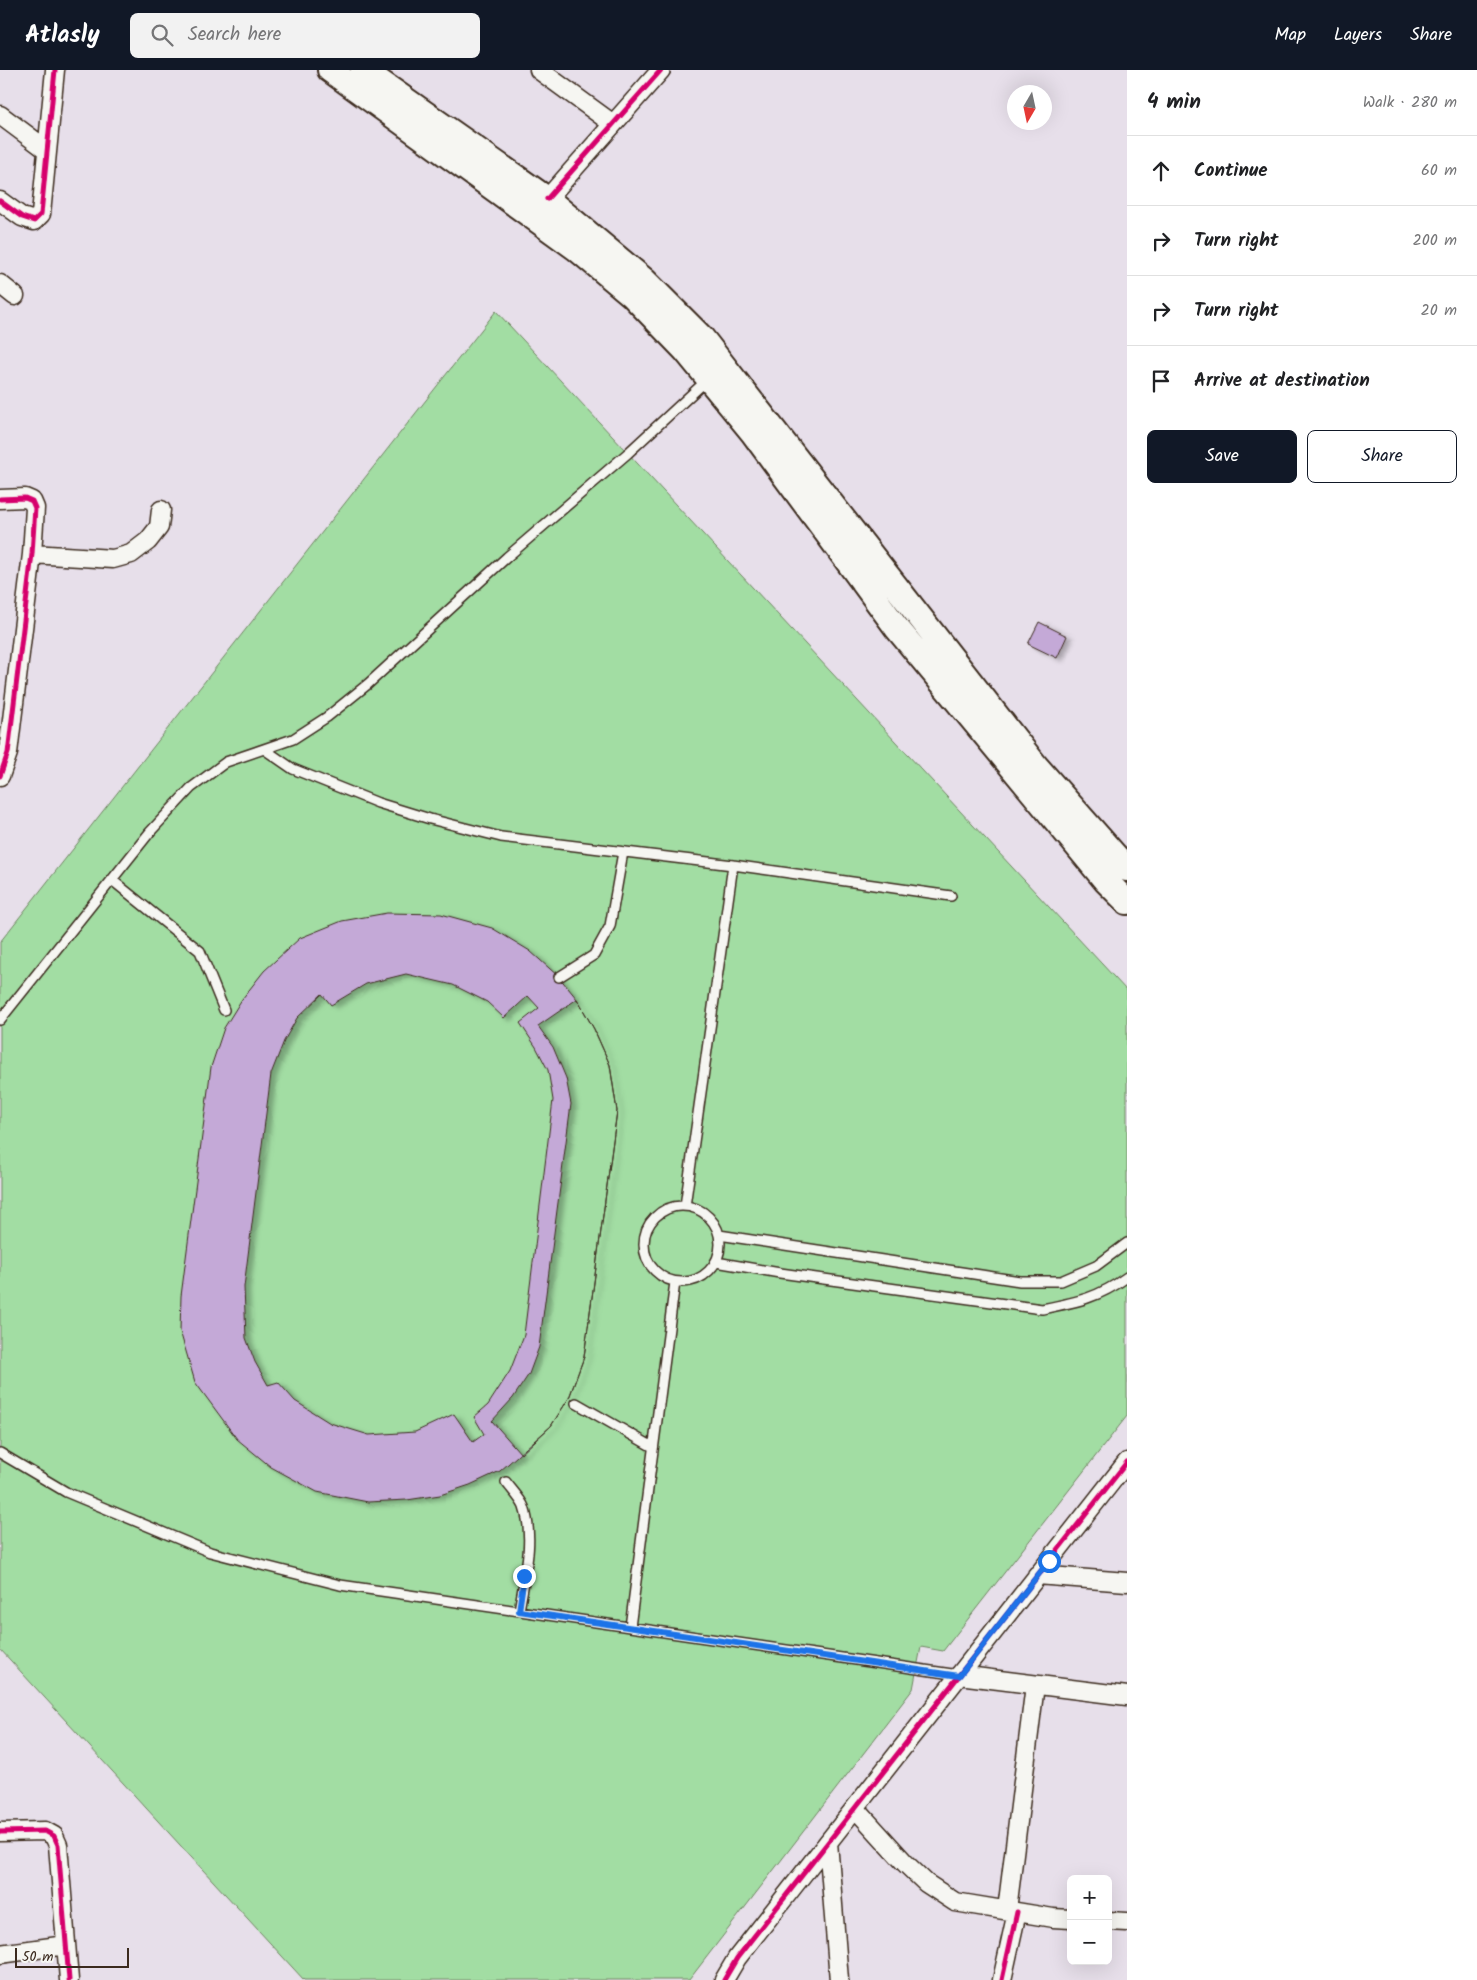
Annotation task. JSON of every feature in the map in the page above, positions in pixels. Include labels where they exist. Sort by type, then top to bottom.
[{"type":"main road","points":[[330,70],[577,250],[632,295],[685,350],[753,433],[896,627],[1106,881],[1127,902]]},
{"type":"main road","points":[[364,70],[547,199],[644,280],[702,338],[1036,766],[1124,860]]},
{"type":"street","points":[[0,200],[22,217],[34,221],[41,214],[55,70]]},
{"type":"street","points":[[539,70],[613,124]]},
{"type":"street","points":[[547,199],[661,70]]},
{"type":"street","points":[[0,115],[47,150]]},
{"type":"street","points":[[0,284],[15,296]]},
{"type":"street","points":[[0,498],[25,498],[32,501],[35,508],[32,554],[8,753],[0,776]]},
{"type":"street","points":[[32,554],[113,558],[131,554],[148,541],[159,527],[161,510]]},
{"type":"street","points":[[724,1980],[737,1958],[1127,1462]]},
{"type":"street","points":[[1037,1575],[1127,1582]]},
{"type":"street","points":[[959,1676],[1127,1696]]},
{"type":"street","points":[[1002,1980],[1012,1911],[1036,1685]]},
{"type":"street","points":[[855,1808],[904,1863],[926,1883],[955,1902],[1067,1918]]},
{"type":"street","points":[[0,1832],[45,1831],[54,1836],[58,1846],[69,1980]]},
{"type":"street","points":[[828,1842],[839,1980]]},
{"type":"street","points":[[1112,1922],[1127,1922]]},
{"type":"street","points":[[0,1954],[66,1945]]},
{"type":"lane","points":[[0,1020],[150,832],[191,788],[226,762],[292,739],[327,717],[368,684],[499,564],[628,453],[708,378]]},
{"type":"lane","points":[[264,750],[293,769],[378,803],[430,819],[501,837],[733,865],[951,896]]},
{"type":"lane","points":[[559,977],[594,955],[610,926],[622,852]]},
{"type":"lane","points":[[685,1206],[733,865]]},
{"type":"lane","points":[[112,880],[200,951],[224,1010]]},
{"type":"lane","points":[[685,1206],[703,1212],[710,1218],[719,1235],[720,1249],[716,1262],[703,1276],[685,1282],[675,1282],[657,1273],[650,1266],[646,1257],[644,1238],[652,1220],[667,1209],[685,1206]]},
{"type":"lane","points":[[719,1235],[1020,1281],[1061,1281],[1096,1266],[1127,1243]]},
{"type":"lane","points":[[716,1262],[780,1273],[1042,1309],[1078,1302],[1108,1290],[1127,1277]]},
{"type":"lane","points":[[630,1627],[675,1282]]},
{"type":"lane","points":[[576,1403],[653,1447]]},
{"type":"lane","points":[[0,1453],[66,1492],[210,1552],[340,1586],[959,1676]]},
{"type":"lane","points":[[506,1482],[524,1506],[528,1531],[527,1559],[519,1611]]},
{"type":"green space","points":[[496,311],[1127,991],[1127,1416],[943,1651],[921,1647],[913,1689],[689,1980],[304,1980],[0,1649],[0,942]]},
{"type":"building","points":[[1039,622],[1067,636],[1057,658],[1028,644]]},
{"type":"building","points":[[387,913],[441,914],[492,928],[530,951],[559,977],[577,999],[594,1029],[610,1065],[617,1111],[584,1357],[569,1398],[551,1426],[500,1471],[470,1485],[440,1495],[407,1500],[368,1502],[317,1492],[271,1467],[237,1439],[195,1382],[180,1331],[181,1296],[211,1067],[224,1028],[242,999],[264,971],[300,938],[342,921]],"holes":[[[406,974],[453,985],[487,1002],[504,1018],[528,996],[539,1008],[520,1023],[548,1070],[553,1100],[524,1335],[510,1371],[488,1405],[474,1417],[484,1434],[473,1442],[454,1414],[415,1432],[369,1435],[330,1423],[295,1401],[278,1382],[268,1385],[255,1362],[246,1338],[244,1287],[271,1074],[284,1041],[297,1018],[322,994],[331,1005],[366,984]]]},
{"type":"building","points":[[577,999],[594,1029],[610,1065],[617,1111],[584,1357],[569,1398],[551,1426],[521,1454],[492,1421],[513,1398],[529,1374],[539,1347],[571,1104],[566,1078],[553,1047],[538,1026]]},
{"type":"cycle path","points":[[0,201],[22,217],[34,221],[41,214],[55,70]]},
{"type":"cycle path","points":[[547,199],[661,70]]},
{"type":"cycle path","points":[[0,499],[25,498],[32,501],[35,508],[32,554],[8,753],[0,776]]},
{"type":"cycle path","points":[[724,1980],[737,1958],[1127,1462]]},
{"type":"cycle path","points":[[0,1832],[45,1831],[54,1836],[58,1845],[69,1980]]},
{"type":"cycle path","points":[[1002,1980],[1017,1912]]},
{"type":"route","points":[[524,1576],[519,1611],[916,1668],[959,1676],[1049,1561]]}]
